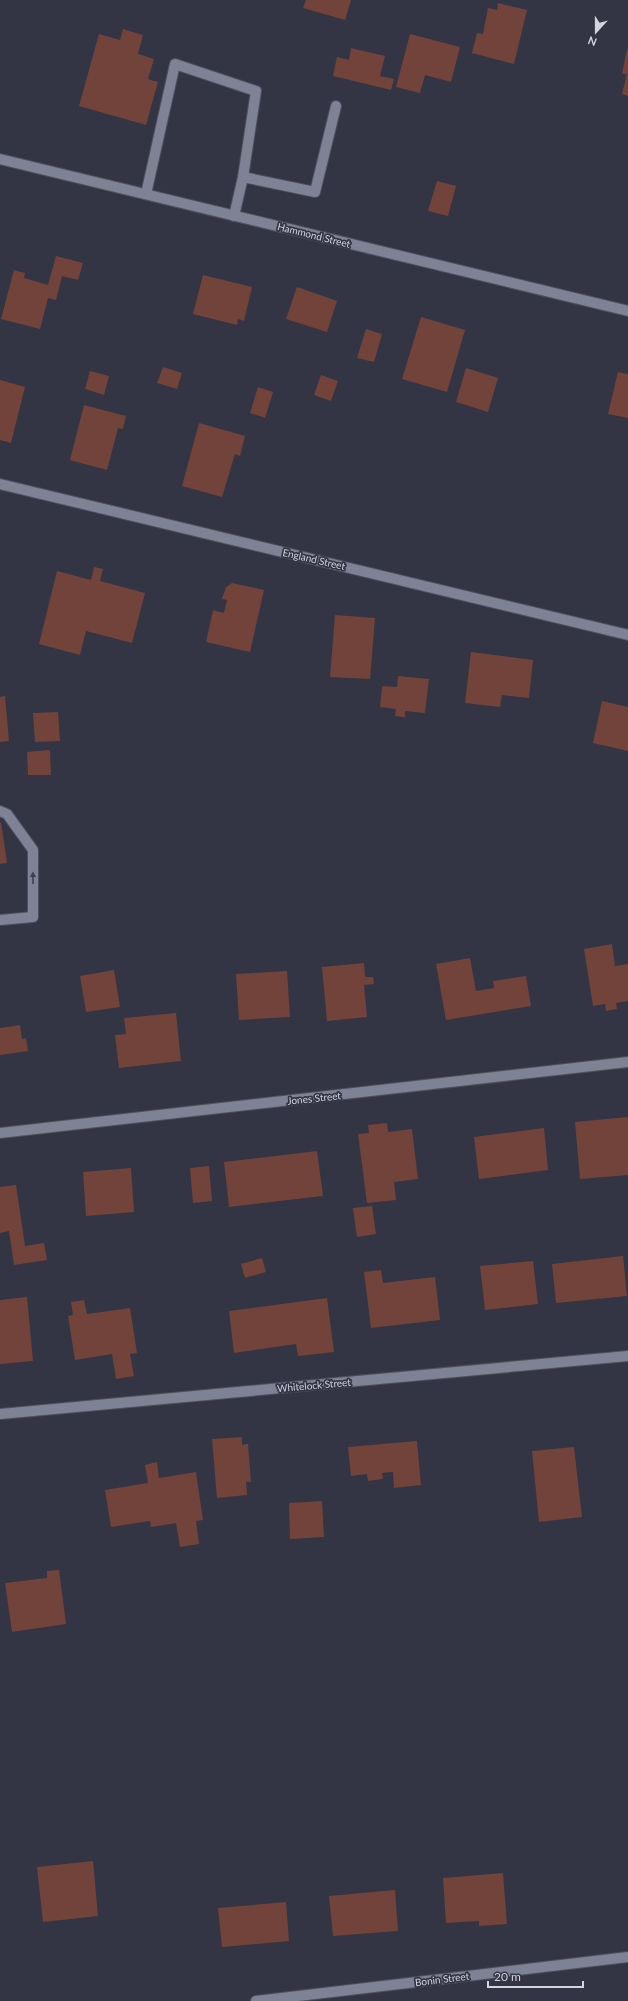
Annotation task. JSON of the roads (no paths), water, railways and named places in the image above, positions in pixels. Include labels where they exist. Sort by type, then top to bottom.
[{"type":"street","points":[[146,194],[175,64],[256,91],[243,177],[234,216]]},
{"type":"street","points":[[243,177],[315,192],[336,106]]},
{"type":"street","name":"Hammond Street","points":[[0,159],[628,311]]},
{"type":"street","name":"England Street","points":[[0,484],[628,635]]},
{"type":"street","points":[[0,811],[7,814],[33,850],[33,917],[0,920]]},
{"type":"street","name":"Jones Street","points":[[0,1133],[628,1062]]},
{"type":"street","name":"Whitelock Street","points":[[0,1414],[628,1356]]},
{"type":"street","name":"Bonin Street","points":[[256,2001],[628,1957]]}]
